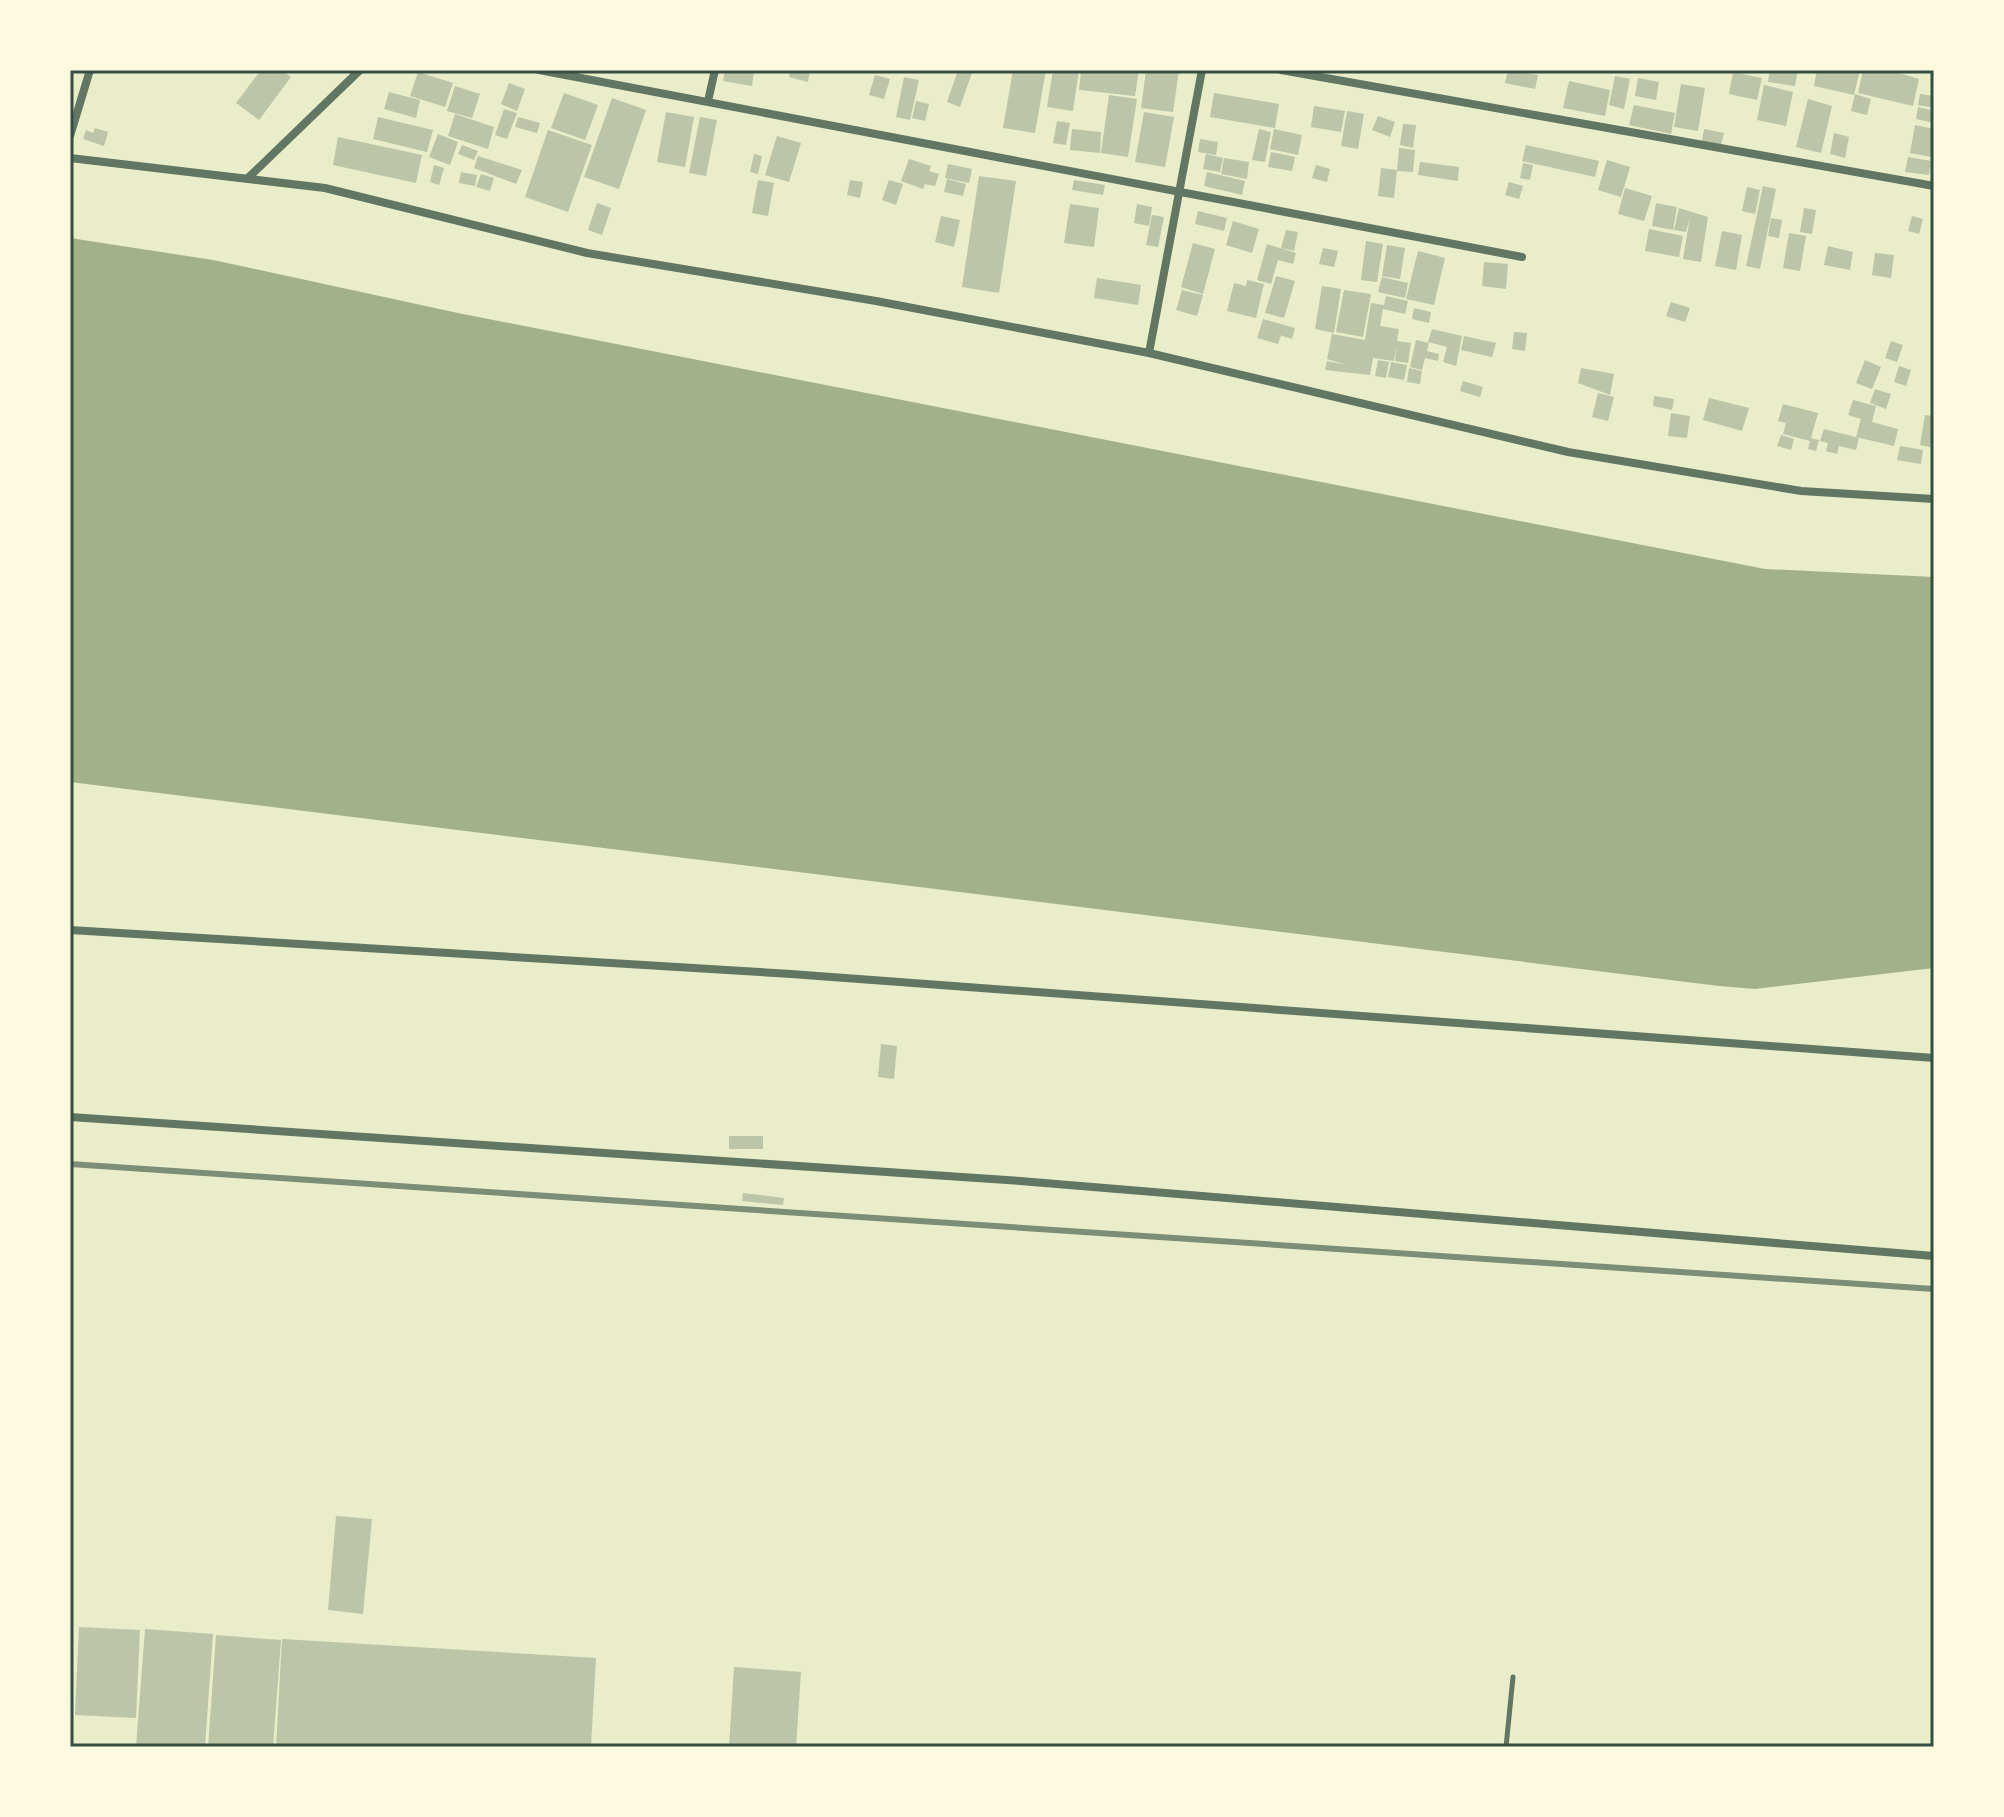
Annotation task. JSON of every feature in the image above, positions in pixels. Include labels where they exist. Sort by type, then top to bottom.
[{"type":"street","points":[[70,136],[90,70]]},
{"type":"street","points":[[248,178],[360,70]]},
{"type":"street","points":[[539,70],[1522,257]]},
{"type":"street","points":[[708,101],[715,70]]},
{"type":"street","points":[[1149,353],[1202,70]]},
{"type":"street","points":[[1281,70],[1934,186]]},
{"type":"street","points":[[70,158],[325,188],[587,253],[876,301],[1149,353],[1568,452],[1801,491],[1934,499]]},
{"type":"street","points":[[70,930],[791,974],[1934,1058]]},
{"type":"street","points":[[70,1117],[1020,1181],[1934,1256]]},
{"type":"lane","points":[[1506,1747],[1513,1677]]},
{"type":"shaded area","points":[[70,238],[213,260],[458,313],[1765,569],[1934,577],[1934,968],[1755,989],[1719,986],[70,782]]},
{"type":"building","points":[[261,70],[281,70],[291,77],[259,120],[236,103]]},
{"type":"building","points":[[725,70],[754,70],[752,86],[723,81]]},
{"type":"building","points":[[791,70],[810,70],[808,82],[789,77]]},
{"type":"building","points":[[958,70],[973,70],[960,107],[947,102]]},
{"type":"building","points":[[1013,70],[1046,70],[1035,133],[1003,128]]},
{"type":"building","points":[[1053,70],[1079,70],[1073,111],[1047,107]]},
{"type":"building","points":[[1081,70],[1139,70],[1135,96],[1079,90]]},
{"type":"building","points":[[1146,70],[1179,70],[1173,112],[1141,108]]},
{"type":"building","points":[[1508,70],[1538,75],[1535,89],[1505,83]]},
{"type":"building","points":[[1770,70],[1798,70],[1795,86],[1768,82]]},
{"type":"building","points":[[1817,70],[1860,70],[1854,95],[1814,86]]},
{"type":"building","points":[[1863,70],[1889,70],[1919,79],[1913,106],[1858,93]]},
{"type":"building","points":[[418,72],[453,83],[445,107],[410,96]]},
{"type":"building","points":[[1733,72],[1762,78],[1757,100],[1729,94]]},
{"type":"building","points":[[875,75],[890,79],[884,99],[869,95]]},
{"type":"building","points":[[1615,76],[1630,79],[1624,109],[1609,105]]},
{"type":"building","points":[[904,77],[919,80],[910,120],[896,117]]},
{"type":"building","points":[[1638,78],[1659,82],[1656,100],[1635,96]]},
{"type":"building","points":[[1569,81],[1610,90],[1605,116],[1563,108]]},
{"type":"building","points":[[509,83],[525,89],[517,111],[501,104]]},
{"type":"building","points":[[1681,84],[1705,88],[1698,131],[1674,127]]},
{"type":"building","points":[[1764,85],[1793,92],[1786,126],[1757,120]]},
{"type":"building","points":[[455,86],[480,94],[472,118],[447,111]]},
{"type":"building","points":[[389,92],[420,100],[416,118],[384,109]]},
{"type":"building","points":[[564,93],[598,105],[585,140],[551,128]]},
{"type":"building","points":[[1214,93],[1279,104],[1275,128],[1210,117]]},
{"type":"building","points":[[1855,94],[1871,99],[1867,115],[1851,111]]},
{"type":"building","points":[[1920,94],[1934,96],[1934,108],[1918,105]]},
{"type":"building","points":[[1109,95],[1137,99],[1128,157],[1101,153]]},
{"type":"building","points":[[612,98],[646,110],[619,189],[584,177]]},
{"type":"building","points":[[1808,99],[1832,106],[1821,153],[1796,147]]},
{"type":"building","points":[[916,101],[929,104],[925,121],[912,118]]},
{"type":"building","points":[[1634,105],[1675,113],[1671,134],[1629,125]]},
{"type":"building","points":[[1314,106],[1345,111],[1341,132],[1311,127]]},
{"type":"building","points":[[1918,107],[1934,111],[1934,123],[1916,119]]},
{"type":"building","points":[[504,109],[517,113],[507,139],[495,135]]},
{"type":"building","points":[[1347,111],[1364,114],[1358,149],[1341,146]]},
{"type":"building","points":[[666,112],[694,117],[685,167],[657,162]]},
{"type":"building","points":[[1144,112],[1174,117],[1165,167],[1135,162]]},
{"type":"building","points":[[455,114],[494,127],[488,149],[448,136]]},
{"type":"building","points":[[1378,116],[1395,122],[1390,137],[1372,130]]},
{"type":"building","points":[[378,117],[433,130],[427,152],[373,139]]},
{"type":"building","points":[[518,117],[540,123],[537,133],[515,127]]},
{"type":"building","points":[[700,117],[717,120],[706,176],[689,173]]},
{"type":"building","points":[[1057,121],[1070,123],[1066,145],[1053,143]]},
{"type":"building","points":[[1403,124],[1416,125],[1413,148],[1400,145]]},
{"type":"building","points":[[1915,125],[1934,129],[1931,157],[1910,153]]},
{"type":"building","points":[[95,128],[108,132],[104,146],[83,139],[86,130],[93,133]]},
{"type":"building","points":[[1072,129],[1101,132],[1100,153],[1070,150]]},
{"type":"building","points":[[1259,129],[1271,132],[1265,162],[1252,160]]},
{"type":"building","points":[[1274,129],[1302,135],[1298,155],[1270,149]]},
{"type":"building","points":[[1704,129],[1724,133],[1721,145],[1702,141]]},
{"type":"building","points":[[548,130],[592,145],[568,212],[525,197]]},
{"type":"building","points":[[1834,133],[1849,137],[1845,158],[1830,154]]},
{"type":"building","points":[[438,134],[458,142],[450,165],[429,157]]},
{"type":"building","points":[[777,136],[801,143],[789,182],[765,175]]},
{"type":"building","points":[[338,137],[422,155],[416,183],[333,165]]},
{"type":"building","points":[[1200,139],[1218,142],[1216,155],[1198,152]]},
{"type":"building","points":[[462,145],[478,151],[474,160],[458,154]]},
{"type":"building","points":[[1526,145],[1599,161],[1595,177],[1522,161]]},
{"type":"building","points":[[1399,148],[1415,150],[1413,172],[1397,171]]},
{"type":"building","points":[[1271,152],[1295,157],[1292,171],[1268,167]]},
{"type":"building","points":[[754,154],[762,156],[758,174],[750,172]]},
{"type":"building","points":[[1206,154],[1223,158],[1220,172],[1203,169]]},
{"type":"building","points":[[478,156],[522,170],[516,184],[474,168]]},
{"type":"building","points":[[1908,157],[1931,161],[1929,175],[1905,172]]},
{"type":"building","points":[[1224,158],[1249,162],[1247,179],[1221,174]]},
{"type":"building","points":[[909,159],[931,166],[929,171],[939,174],[935,186],[925,184],[923,189],[901,181]]},
{"type":"building","points":[[1607,160],[1630,167],[1621,197],[1598,190]]},
{"type":"building","points":[[1420,162],[1459,167],[1458,181],[1418,175]]},
{"type":"building","points":[[1523,163],[1533,165],[1530,180],[1520,178]]},
{"type":"building","points":[[948,164],[972,169],[969,183],[945,178]]},
{"type":"building","points":[[434,165],[444,168],[439,185],[430,182]]},
{"type":"building","points":[[1316,165],[1330,169],[1327,182],[1312,178]]},
{"type":"building","points":[[1381,168],[1397,170],[1394,198],[1378,196]]},
{"type":"building","points":[[461,172],[477,175],[475,186],[459,183]]},
{"type":"building","points":[[1207,172],[1245,181],[1242,195],[1204,186]]},
{"type":"building","points":[[481,174],[494,178],[490,191],[476,187]]},
{"type":"building","points":[[979,176],[1016,181],[999,293],[962,287]]},
{"type":"building","points":[[947,179],[966,184],[963,196],[944,192]]},
{"type":"building","points":[[758,180],[774,183],[768,216],[752,213]]},
{"type":"building","points":[[850,180],[863,182],[860,198],[847,195]]},
{"type":"building","points":[[889,180],[903,184],[896,205],[882,200]]},
{"type":"building","points":[[1074,180],[1105,185],[1103,195],[1072,190]]},
{"type":"building","points":[[1509,182],[1523,186],[1519,199],[1505,195]]},
{"type":"building","points":[[1763,186],[1776,189],[1760,269],[1746,266]]},
{"type":"building","points":[[1747,187],[1760,190],[1755,214],[1742,211]]},
{"type":"building","points":[[1625,188],[1652,196],[1644,221],[1618,214]]},
{"type":"building","points":[[597,203],[611,208],[602,235],[588,230]]},
{"type":"building","points":[[1656,203],[1677,207],[1673,230],[1652,226]]},
{"type":"building","points":[[1070,204],[1099,208],[1094,247],[1064,243]]},
{"type":"building","points":[[1137,204],[1152,207],[1149,226],[1134,223]]},
{"type":"building","points":[[1679,208],[1708,217],[1701,262],[1683,259],[1690,217],[1686,232],[1674,230]]},
{"type":"building","points":[[1804,208],[1816,210],[1812,234],[1800,232]]},
{"type":"building","points":[[1198,211],[1227,218],[1224,231],[1195,224]]},
{"type":"building","points":[[1152,215],[1164,217],[1158,247],[1146,245]]},
{"type":"building","points":[[941,216],[960,220],[954,247],[935,242]]},
{"type":"building","points":[[1912,216],[1923,219],[1919,234],[1908,231]]},
{"type":"building","points":[[1771,218],[1782,220],[1779,238],[1768,236]]},
{"type":"building","points":[[1233,221],[1259,229],[1252,253],[1226,245]]},
{"type":"building","points":[[1649,229],[1683,236],[1679,257],[1645,251]]},
{"type":"building","points":[[1286,230],[1298,232],[1294,251],[1281,248]]},
{"type":"building","points":[[1722,231],[1742,235],[1736,270],[1715,266]]},
{"type":"building","points":[[1789,233],[1806,236],[1800,271],[1783,268]]},
{"type":"building","points":[[1366,241],[1383,244],[1377,282],[1361,280]]},
{"type":"building","points":[[1193,243],[1215,249],[1203,294],[1181,287]]},
{"type":"building","points":[[1267,244],[1296,253],[1293,264],[1278,260],[1271,284],[1257,280]]},
{"type":"building","points":[[1387,245],[1405,248],[1400,279],[1382,276]]},
{"type":"building","points":[[1828,246],[1853,252],[1850,270],[1824,265]]},
{"type":"building","points":[[1323,248],[1338,251],[1334,267],[1319,264]]},
{"type":"building","points":[[1418,251],[1445,258],[1434,305],[1406,299]]},
{"type":"building","points":[[1875,253],[1894,255],[1891,278],[1872,275]]},
{"type":"building","points":[[1484,262],[1508,264],[1506,289],[1482,286]]},
{"type":"building","points":[[1276,276],[1295,281],[1284,318],[1265,313]]},
{"type":"building","points":[[1382,277],[1408,283],[1405,298],[1378,292]]},
{"type":"building","points":[[1097,278],[1141,285],[1138,305],[1094,298]]},
{"type":"building","points":[[1247,280],[1264,284],[1256,318],[1227,311],[1234,283],[1246,286]]},
{"type":"building","points":[[1322,286],[1341,289],[1334,333],[1315,329]]},
{"type":"building","points":[[1182,290],[1203,295],[1197,316],[1176,310]]},
{"type":"building","points":[[1344,290],[1371,294],[1363,337],[1336,332]]},
{"type":"building","points":[[1386,296],[1408,301],[1405,314],[1383,309],[1380,326],[1399,329],[1397,341],[1411,343],[1408,363],[1395,361],[1396,346],[1394,361],[1373,358],[1370,375],[1325,370],[1327,361],[1346,365],[1327,359],[1332,334],[1365,340],[1371,303],[1384,305]]},
{"type":"building","points":[[1671,302],[1690,308],[1685,322],[1666,316]]},
{"type":"building","points":[[1414,308],[1431,312],[1429,323],[1412,319]]},
{"type":"building","points":[[1263,319],[1295,328],[1292,339],[1276,334],[1281,336],[1278,344],[1257,338]]},
{"type":"building","points":[[1432,329],[1462,336],[1456,366],[1443,362],[1447,347],[1428,342]]},
{"type":"building","points":[[1514,332],[1527,333],[1525,351],[1512,349]]},
{"type":"building","points":[[1464,336],[1496,343],[1492,357],[1461,350]]},
{"type":"building","points":[[1416,340],[1429,343],[1427,351],[1439,354],[1438,361],[1425,358],[1422,370],[1410,367]]},
{"type":"building","points":[[1891,341],[1903,345],[1897,362],[1885,358]]},
{"type":"building","points":[[1378,360],[1389,362],[1386,378],[1375,376]]},
{"type":"building","points":[[1865,360],[1881,367],[1872,389],[1856,383]]},
{"type":"building","points":[[1391,362],[1407,365],[1404,380],[1388,377]]},
{"type":"building","points":[[1899,366],[1911,370],[1906,386],[1894,382]]},
{"type":"building","points":[[1409,368],[1422,371],[1420,384],[1407,382]]},
{"type":"building","points":[[1581,368],[1614,374],[1610,395],[1578,383]]},
{"type":"building","points":[[1463,381],[1483,387],[1480,397],[1460,391]]},
{"type":"building","points":[[1875,389],[1891,394],[1886,409],[1870,403]]},
{"type":"building","points":[[1598,393],[1614,397],[1608,421],[1592,417]]},
{"type":"building","points":[[1654,396],[1674,399],[1672,410],[1653,406]]},
{"type":"building","points":[[1709,398],[1749,408],[1742,431],[1703,420]]},
{"type":"building","points":[[1853,400],[1876,406],[1872,422],[1898,429],[1894,446],[1856,437],[1861,419],[1848,415]]},
{"type":"building","points":[[1783,404],[1818,413],[1811,438],[1819,440],[1816,451],[1808,449],[1810,441],[1783,434],[1786,423],[1778,421]]},
{"type":"building","points":[[1671,413],[1690,416],[1687,438],[1668,436]]},
{"type":"building","points":[[1925,415],[1934,416],[1934,448],[1920,445]]},
{"type":"building","points":[[1824,429],[1859,438],[1856,450],[1839,446],[1837,454],[1826,451],[1828,443],[1820,441]]},
{"type":"building","points":[[1781,435],[1794,439],[1791,450],[1777,446]]},
{"type":"building","points":[[1900,446],[1923,450],[1921,464],[1897,460]]},
{"type":"building","points":[[881,1044],[897,1046],[894,1079],[878,1077]]},
{"type":"building","points":[[729,1136],[763,1136],[763,1149],[729,1149]]},
{"type":"building","points":[[743,1193],[784,1198],[783,1205],[742,1201]]},
{"type":"building","points":[[336,1516],[372,1519],[363,1614],[328,1610]]},
{"type":"building","points":[[79,1627],[140,1630],[136,1718],[75,1715]]},
{"type":"building","points":[[145,1629],[213,1634],[205,1747],[136,1747]]},
{"type":"building","points":[[216,1635],[281,1640],[273,1747],[208,1747]]},
{"type":"building","points":[[282,1639],[596,1658],[591,1747],[276,1747]]},
{"type":"building","points":[[734,1667],[801,1672],[796,1747],[729,1747]]},
{"type":"railway","points":[[70,1164],[1934,1289]]}]
